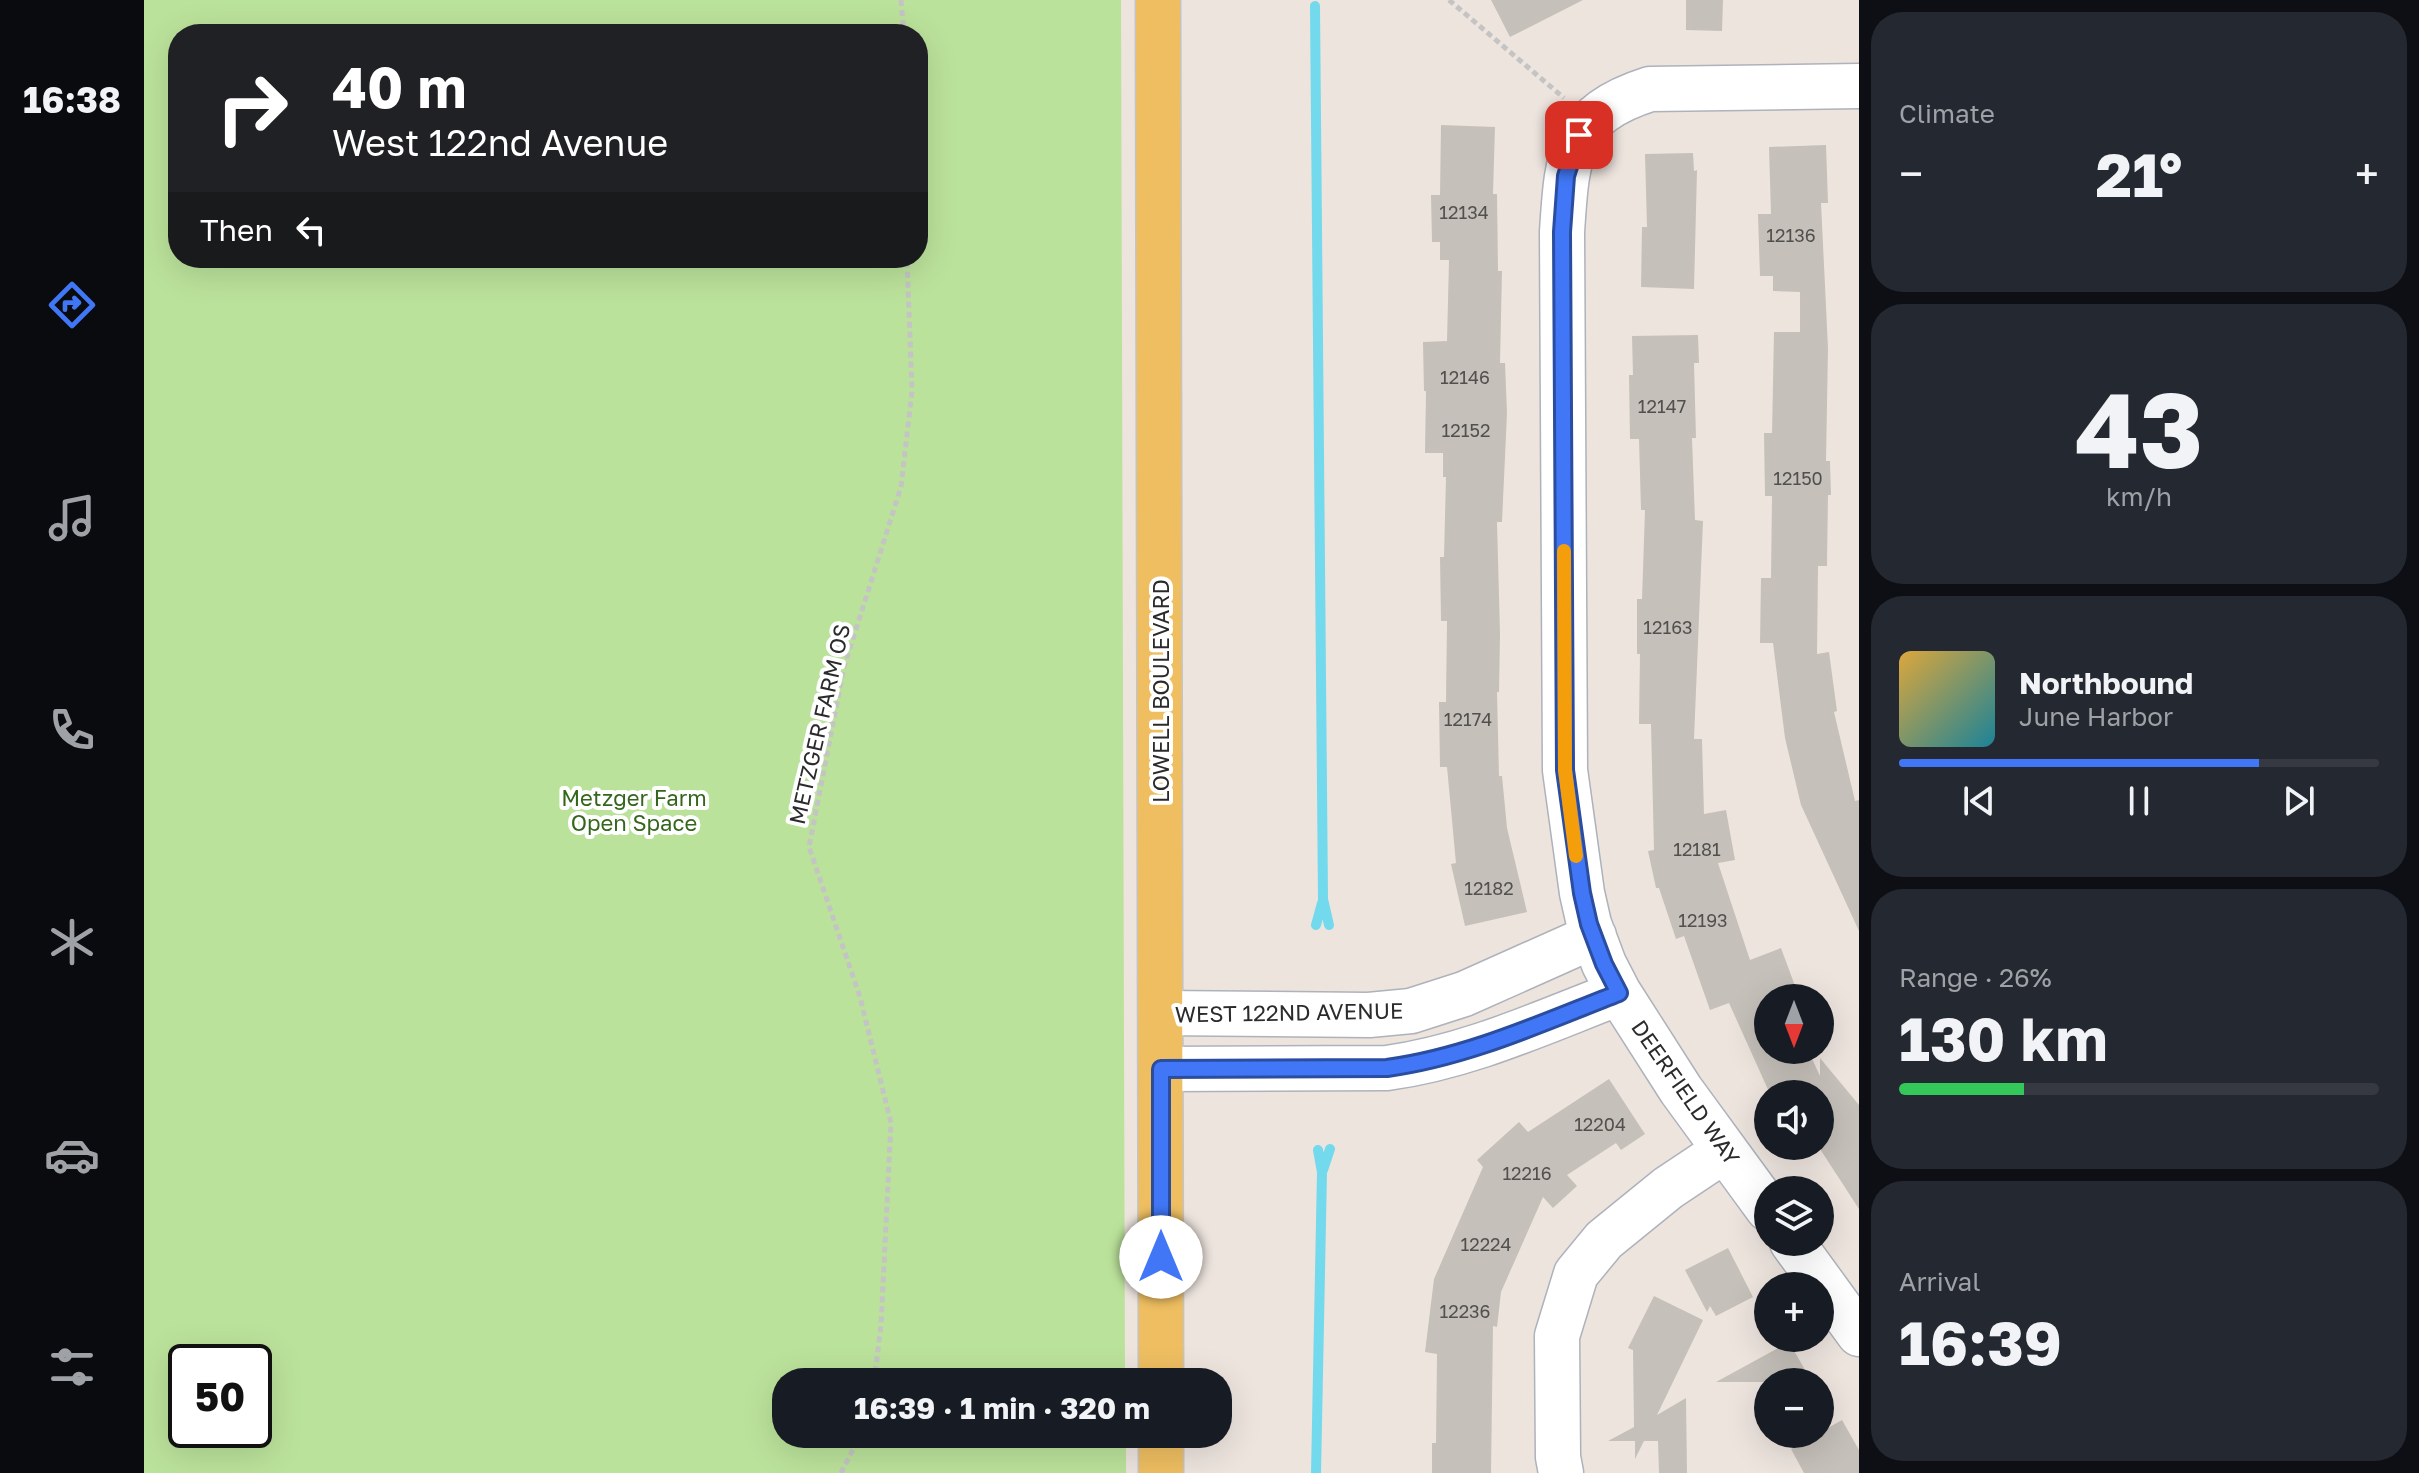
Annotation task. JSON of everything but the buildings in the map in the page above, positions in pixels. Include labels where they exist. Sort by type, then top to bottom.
[{"type":"main road","name":"LOWELL BOULEVARD","points":[[1158,0],[1161,1368]]},
{"type":"main road","points":[[1161,1448],[1161,1473]]},
{"type":"street","points":[[1578,110],[1650,89],[1859,86]]},
{"type":"street","name":"DEERFIELD WAY","points":[[1578,110],[1579,135],[1566,176],[1562,232],[1564,690],[1565,770],[1582,893],[1604,964],[1619,993],[1673,1079],[1754,1190]]},
{"type":"street","name":"WEST 122ND AVENUE","points":[[1161,1013],[1369,1015],[1411,1011],[1464,994],[1594,936]]},
{"type":"street","points":[[1161,1069],[1387,1068],[1415,1065],[1488,1044],[1619,993]]},
{"type":"street","points":[[1561,1473],[1558,1457],[1557,1336],[1576,1274],[1604,1240],[1668,1188],[1725,1150]]},
{"type":"street","points":[[1802,1256],[1859,1334]]},
{"type":"path","points":[[901,0],[903,24]]},
{"type":"path","points":[[1449,0],[1578,110]]},
{"type":"path","name":"METZGER FARM OS","points":[[876,1368],[881,1325],[891,1123],[860,997],[809,847],[844,667],[901,487],[912,391],[907,268]]},
{"type":"path","points":[[841,1473],[854,1448]]},
{"type":"green space","name":"Metzger Farm Open Space","points":[[144,0],[1121,0],[1125,1368],[772,1368],[772,1448],[1126,1448],[1126,1473],[144,1473]]},
{"type":"waterway","points":[[1315,6],[1323,899],[1329,925]]},
{"type":"waterway","points":[[1316,925],[1322,903]]},
{"type":"waterway","points":[[1323,1170],[1330,1149]]},
{"type":"waterway","points":[[1316,1473],[1322,1172],[1318,1150]]},
{"type":"slow traffic","points":[[1564,551],[1565,770],[1576,856]]},
{"type":"route","points":[[1161,1257],[1161,1069],[1387,1068],[1415,1065],[1488,1044],[1619,993],[1589,924],[1565,770],[1562,232],[1566,176],[1579,135]]}]
